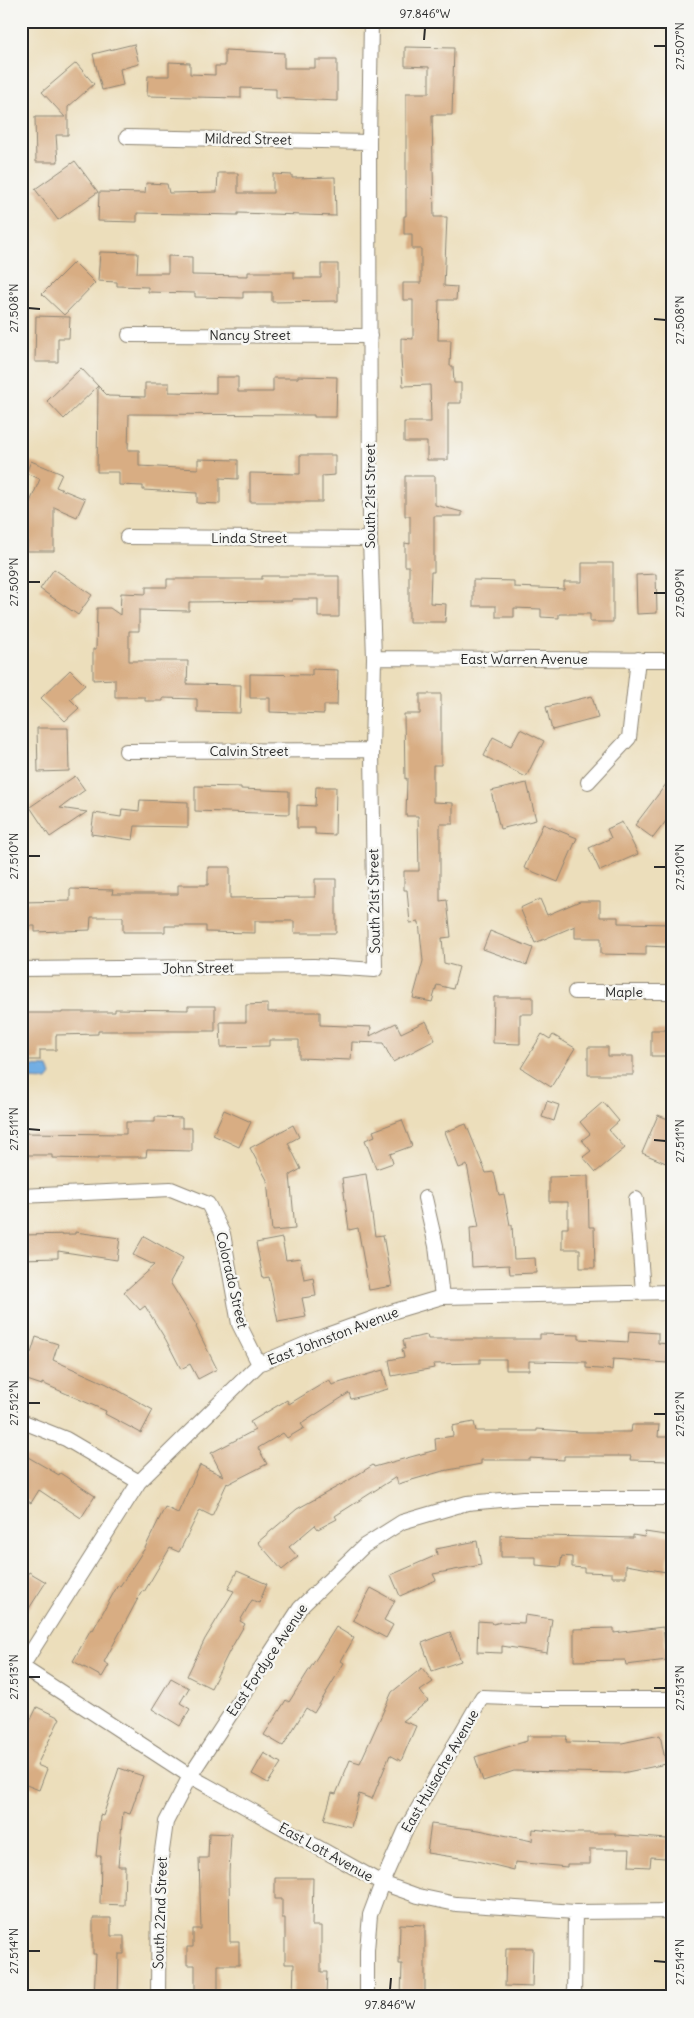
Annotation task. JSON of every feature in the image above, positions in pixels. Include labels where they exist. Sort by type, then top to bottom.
[{"type":"street","name":"South 21st Street","points":[[370,21],[370,539],[374,658],[372,750],[375,970]]},
{"type":"street","name":"Mildred Street","points":[[127,137],[369,142]]},
{"type":"street","name":"Nancy Street","points":[[129,335],[370,336]]},
{"type":"street","name":"Linda Street","points":[[127,537],[370,539]]},
{"type":"street","name":"East Warren Avenue","points":[[374,658],[673,660]]},
{"type":"street","points":[[588,782],[629,738],[638,660]]},
{"type":"street","name":"Calvin Street","points":[[126,751],[372,750]]},
{"type":"street","name":"John Street","points":[[21,969],[314,966],[375,970]]},
{"type":"street","name":"Maple","points":[[575,992],[673,992]]},
{"type":"street","name":"Colorado Street","points":[[21,1196],[170,1189],[208,1204],[223,1234],[239,1324],[260,1364]]},
{"type":"street","points":[[425,1198],[436,1246],[442,1297]]},
{"type":"street","points":[[636,1200],[643,1292]]},
{"type":"street","name":"East Johnston Avenue","points":[[22,1667],[139,1482],[260,1364],[324,1336],[388,1313],[442,1297],[673,1292]]},
{"type":"street","points":[[21,1421],[66,1439],[139,1482]]},
{"type":"street","name":"East Fordyce Avenue","points":[[190,1776],[300,1608],[364,1546],[402,1522],[467,1503],[524,1498],[673,1498]]},
{"type":"street","name":"East Lott Avenue","points":[[22,1667],[190,1776],[382,1883],[418,1896],[456,1904],[575,1912],[673,1911]]},
{"type":"street","name":"East Huisache Avenue","points":[[382,1883],[405,1831],[482,1697],[673,1699]]},
{"type":"street","name":"South 22nd Street","points":[[158,1997],[159,1872],[166,1822],[190,1776]]},
{"type":"street","points":[[367,1997],[367,1950],[370,1915],[382,1883]]},
{"type":"street","points":[[574,1997],[575,1912]]},
{"type":"water","points":[[26,1066],[48,1067],[51,1075],[47,1080],[25,1079],[22,1072]]},
{"type":"building","points":[[134,44],[139,64],[120,69],[123,85],[102,90],[93,54]]},
{"type":"building","points":[[405,47],[454,48],[452,115],[432,115],[434,217],[447,217],[444,286],[457,287],[456,300],[439,300],[438,340],[451,340],[450,366],[453,366],[454,383],[461,383],[461,403],[448,403],[448,460],[427,460],[427,442],[404,442],[404,422],[431,422],[430,385],[403,386],[401,359],[401,338],[413,339],[413,300],[403,300],[403,283],[421,283],[421,249],[412,249],[412,234],[404,234],[404,216],[406,216],[406,93],[429,93],[429,67],[405,66]]},
{"type":"building","points":[[225,50],[284,53],[284,68],[315,68],[315,60],[337,60],[337,101],[276,98],[276,89],[241,88],[241,98],[147,96],[148,76],[169,76],[169,62],[190,63],[190,74],[215,75],[215,66],[225,66]]},
{"type":"building","points":[[76,63],[94,84],[68,107],[68,135],[56,135],[58,162],[36,162],[35,117],[65,117],[42,92]]},
{"type":"building","points":[[75,161],[98,192],[58,220],[35,189]]},
{"type":"building","points":[[218,173],[238,173],[238,193],[273,193],[273,174],[292,175],[292,178],[335,177],[336,216],[238,213],[238,215],[137,213],[137,222],[98,221],[99,192],[145,193],[146,183],[167,184],[169,193],[217,192]]},
{"type":"building","points":[[100,252],[138,253],[137,273],[168,273],[168,256],[192,257],[192,275],[248,276],[248,272],[294,272],[294,278],[321,278],[321,264],[338,264],[338,301],[272,302],[272,292],[243,292],[243,298],[195,297],[195,293],[148,292],[148,287],[117,286],[117,282],[98,281]]},
{"type":"building","points":[[74,262],[95,283],[64,315],[42,294]]},
{"type":"building","points":[[36,316],[70,317],[69,338],[58,338],[58,362],[35,362]]},
{"type":"building","points":[[81,368],[98,386],[64,419],[47,401]]},
{"type":"building","points":[[298,376],[337,377],[336,417],[314,417],[314,415],[129,414],[128,450],[139,450],[139,466],[198,469],[198,459],[238,460],[238,479],[220,478],[220,504],[197,503],[197,493],[143,490],[143,486],[119,485],[119,472],[97,472],[98,386],[108,396],[145,397],[145,383],[169,383],[169,392],[216,393],[216,377],[238,377],[238,392],[273,392],[273,378],[298,378]]},
{"type":"building","points":[[300,455],[335,455],[335,475],[322,476],[322,502],[250,502],[250,473],[300,474]]},
{"type":"building","points":[[31,461],[62,474],[56,487],[85,499],[77,517],[54,507],[54,551],[27,551],[27,509],[40,479],[26,473]]},
{"type":"building","points":[[405,476],[435,476],[435,505],[462,512],[462,516],[434,516],[434,572],[431,572],[430,603],[446,604],[445,622],[409,622],[409,566],[405,566],[405,543],[410,544],[410,516],[405,516]]},
{"type":"building","points":[[582,563],[613,563],[613,622],[590,622],[590,614],[559,614],[559,618],[541,617],[541,609],[514,608],[514,617],[496,617],[496,606],[473,606],[473,580],[514,581],[514,587],[564,589],[564,582],[582,582]]},
{"type":"building","points":[[54,569],[92,595],[78,615],[40,589]]},
{"type":"building","points":[[656,574],[657,613],[637,614],[636,575]]},
{"type":"building","points":[[262,576],[339,576],[339,617],[318,617],[318,599],[189,602],[189,611],[139,610],[139,631],[129,631],[129,661],[188,661],[187,684],[241,685],[240,713],[197,712],[197,699],[163,698],[163,701],[145,701],[145,697],[115,697],[115,679],[93,680],[93,649],[96,649],[97,608],[110,608],[120,615],[121,593],[146,594],[146,587],[167,587],[167,579],[262,579]]},
{"type":"building","points":[[312,669],[338,670],[337,705],[324,705],[324,714],[270,712],[270,698],[250,698],[250,674],[312,675]]},
{"type":"building","points":[[70,670],[85,685],[70,699],[79,708],[65,721],[41,698]]},
{"type":"building","points":[[420,694],[441,694],[441,765],[433,765],[433,802],[453,803],[453,824],[440,824],[440,901],[447,900],[451,937],[442,938],[444,963],[459,967],[453,989],[437,985],[432,1002],[413,998],[423,961],[419,922],[410,923],[407,890],[404,890],[404,871],[419,871],[418,816],[406,816],[407,778],[405,779],[404,714],[420,714]]},
{"type":"building","points":[[592,696],[598,718],[552,730],[546,707]]},
{"type":"building","points":[[37,728],[68,728],[69,771],[38,772]]},
{"type":"building","points":[[520,729],[544,741],[526,777],[484,756],[493,737],[511,746]]},
{"type":"building","points":[[673,775],[673,812],[653,838],[635,825]]},
{"type":"building","points":[[75,776],[85,790],[60,808],[87,812],[50,837],[30,807]]},
{"type":"building","points":[[527,783],[536,820],[500,829],[491,791]]},
{"type":"building","points":[[195,786],[289,791],[289,814],[195,811]]},
{"type":"building","points":[[316,787],[336,787],[335,835],[315,834],[315,828],[297,828],[297,805],[315,806]]},
{"type":"building","points":[[140,800],[188,802],[188,827],[135,826],[133,840],[91,834],[94,813],[121,817],[122,809],[139,811]]},
{"type":"building","points":[[622,822],[638,854],[600,871],[589,848],[611,838],[607,829]]},
{"type":"building","points":[[543,824],[577,838],[558,882],[524,868]]},
{"type":"building","points":[[208,867],[230,867],[230,898],[315,897],[315,879],[336,879],[336,933],[294,933],[294,921],[255,921],[255,933],[206,932],[206,926],[165,926],[165,932],[123,932],[123,917],[91,917],[90,930],[35,932],[35,926],[21,926],[21,902],[70,901],[70,889],[113,890],[112,894],[178,894],[178,885],[208,885]]},
{"type":"building","points":[[540,899],[547,915],[580,901],[600,901],[600,917],[618,917],[618,923],[673,924],[673,940],[667,939],[667,947],[646,946],[646,955],[601,954],[601,938],[575,938],[575,926],[535,943],[520,908]]},
{"type":"building","points":[[490,931],[533,948],[527,965],[483,949]]},
{"type":"building","points":[[494,997],[533,997],[533,1014],[520,1014],[520,1044],[493,1043]]},
{"type":"building","points":[[268,1004],[268,1012],[320,1012],[320,1025],[371,1027],[370,1036],[396,1023],[401,1033],[426,1021],[435,1040],[393,1062],[383,1043],[352,1042],[351,1060],[299,1058],[299,1040],[269,1040],[269,1046],[221,1047],[220,1022],[246,1022],[246,1005]]},
{"type":"building","points":[[188,1006],[215,1006],[215,1031],[98,1031],[98,1034],[56,1035],[56,1050],[40,1050],[40,1060],[21,1060],[21,1013],[115,1012],[115,1009],[188,1010]]},
{"type":"building","points":[[651,1030],[673,1030],[673,1056],[651,1056]]},
{"type":"building","points":[[542,1034],[550,1039],[553,1035],[575,1048],[551,1087],[521,1068]]},
{"type":"building","points":[[588,1047],[608,1047],[608,1056],[633,1056],[633,1075],[588,1075]]},
{"type":"building","points":[[547,1101],[559,1105],[554,1121],[542,1117]]},
{"type":"building","points":[[603,1102],[619,1121],[609,1130],[625,1148],[596,1172],[583,1157],[591,1151],[582,1140],[590,1134],[580,1122]]},
{"type":"building","points":[[224,1110],[251,1122],[239,1147],[213,1135]]},
{"type":"building","points":[[658,1115],[673,1121],[673,1166],[642,1153]]},
{"type":"building","points":[[155,1117],[182,1118],[182,1128],[192,1128],[192,1151],[147,1150],[146,1157],[98,1157],[98,1159],[52,1158],[52,1155],[21,1155],[21,1133],[126,1134],[126,1122],[155,1122]]},
{"type":"building","points":[[402,1120],[412,1146],[390,1154],[393,1163],[376,1169],[365,1140],[375,1136],[373,1131]]},
{"type":"building","points":[[466,1124],[486,1173],[494,1172],[499,1195],[504,1194],[510,1225],[512,1225],[514,1259],[535,1258],[536,1273],[510,1274],[509,1265],[472,1267],[470,1228],[479,1227],[467,1165],[459,1168],[445,1132]]},
{"type":"building","points":[[293,1125],[299,1137],[288,1143],[301,1169],[290,1175],[295,1229],[272,1231],[267,1180],[250,1148]]},
{"type":"building","points":[[366,1174],[375,1236],[383,1235],[392,1286],[369,1290],[358,1228],[349,1230],[342,1178]]},
{"type":"building","points":[[588,1176],[589,1227],[594,1227],[595,1268],[580,1268],[580,1249],[562,1249],[562,1228],[568,1228],[568,1202],[549,1202],[549,1177]]},
{"type":"building","points":[[75,1232],[120,1238],[117,1260],[58,1251],[58,1258],[21,1259],[21,1235],[75,1234]]},
{"type":"building","points":[[144,1236],[183,1258],[170,1282],[197,1326],[217,1369],[198,1379],[190,1364],[181,1369],[145,1306],[140,1310],[124,1292],[154,1265],[133,1255]]},
{"type":"building","points":[[282,1238],[286,1260],[300,1258],[304,1279],[313,1277],[316,1296],[302,1298],[306,1317],[278,1322],[269,1277],[263,1278],[256,1243]]},
{"type":"building","points":[[629,1331],[658,1333],[658,1343],[668,1344],[667,1363],[613,1359],[612,1370],[586,1368],[586,1362],[529,1361],[529,1370],[506,1370],[506,1359],[480,1359],[480,1363],[433,1364],[434,1368],[392,1376],[389,1360],[404,1357],[402,1349],[405,1349],[403,1340],[427,1335],[428,1339],[540,1339],[540,1334],[579,1335],[579,1339],[628,1342]]},
{"type":"building","points":[[36,1337],[58,1344],[53,1360],[107,1384],[153,1410],[141,1433],[105,1414],[106,1411],[42,1383],[42,1385],[24,1379],[25,1375],[21,1374],[21,1349],[31,1353]]},
{"type":"building","points":[[383,1370],[388,1389],[351,1399],[349,1393],[301,1424],[304,1428],[287,1438],[283,1433],[258,1448],[267,1464],[227,1483],[212,1516],[200,1510],[179,1552],[170,1548],[144,1592],[142,1591],[104,1662],[109,1665],[102,1677],[73,1661],[118,1585],[120,1586],[145,1548],[165,1507],[178,1513],[200,1465],[223,1476],[211,1453],[255,1430],[250,1422],[287,1400],[289,1404],[329,1380],[332,1385]]},
{"type":"building","points":[[474,1422],[476,1431],[537,1431],[537,1429],[580,1432],[631,1432],[632,1425],[659,1425],[658,1437],[671,1437],[671,1461],[630,1460],[631,1456],[564,1456],[564,1460],[530,1458],[530,1460],[481,1460],[481,1464],[443,1471],[398,1484],[396,1477],[335,1516],[337,1519],[318,1529],[315,1525],[289,1547],[298,1557],[282,1570],[258,1542],[297,1509],[373,1465],[374,1467],[436,1450],[435,1439],[453,1436],[452,1426]]},
{"type":"building","points":[[21,1453],[59,1475],[60,1473],[95,1496],[81,1518],[39,1490],[31,1503],[21,1497]]},
{"type":"building","points":[[645,1532],[672,1536],[666,1572],[626,1565],[626,1577],[612,1577],[612,1573],[584,1572],[584,1568],[572,1567],[572,1557],[562,1556],[560,1567],[536,1565],[536,1557],[501,1557],[501,1535],[633,1538],[633,1535],[644,1537]]},
{"type":"building","points":[[477,1541],[481,1565],[433,1574],[436,1580],[400,1596],[391,1575],[437,1555],[436,1549]]},
{"type":"building","points":[[237,1571],[267,1584],[259,1603],[252,1600],[240,1621],[245,1624],[211,1688],[187,1676],[205,1639],[234,1591],[228,1589]]},
{"type":"building","points":[[29,1572],[46,1582],[21,1621],[21,1584]]},
{"type":"building","points":[[371,1588],[395,1601],[384,1620],[393,1625],[386,1638],[353,1620]]},
{"type":"building","points":[[525,1615],[552,1619],[547,1653],[502,1646],[502,1653],[477,1652],[478,1621],[492,1622],[493,1624],[501,1622],[524,1623]]},
{"type":"building","points":[[336,1627],[354,1638],[341,1661],[344,1663],[314,1713],[306,1708],[283,1746],[264,1735],[286,1700],[289,1702]]},
{"type":"building","points":[[663,1627],[667,1660],[626,1665],[625,1660],[574,1661],[574,1629],[614,1628],[614,1633]]},
{"type":"building","points":[[450,1632],[461,1661],[432,1671],[422,1643]]},
{"type":"building","points":[[422,1668],[433,1682],[420,1691],[428,1701],[403,1721],[416,1726],[401,1761],[390,1755],[372,1799],[359,1794],[351,1827],[324,1820],[332,1793],[336,1794],[350,1760],[360,1763],[392,1692]]},
{"type":"building","points":[[171,1678],[189,1688],[180,1703],[190,1709],[180,1726],[152,1709]]},
{"type":"building","points":[[37,1707],[60,1718],[37,1765],[47,1769],[39,1790],[21,1783],[21,1740]]},
{"type":"building","points":[[660,1735],[666,1764],[622,1773],[514,1771],[483,1781],[475,1757],[527,1741],[527,1736],[567,1736],[566,1742],[622,1743]]},
{"type":"building","points":[[264,1753],[281,1763],[268,1783],[252,1774]]},
{"type":"building","points":[[119,1768],[143,1776],[130,1814],[123,1812],[118,1866],[125,1866],[124,1905],[100,1904],[101,1856],[96,1856],[100,1815],[103,1816]]},
{"type":"building","points":[[431,1824],[479,1830],[532,1841],[533,1829],[569,1833],[615,1833],[615,1835],[667,1839],[665,1858],[651,1857],[650,1867],[629,1866],[630,1849],[590,1849],[590,1864],[567,1864],[567,1867],[515,1862],[514,1870],[473,1860],[427,1853]]},
{"type":"building","points":[[209,1833],[231,1834],[229,1874],[230,1942],[239,1942],[239,1965],[218,1965],[218,1997],[195,1997],[195,1965],[187,1965],[187,1947],[193,1947],[193,1929],[201,1929],[199,1858],[208,1858]]},
{"type":"building","points":[[275,1878],[313,1878],[312,1926],[321,1926],[321,1972],[327,1972],[326,1997],[293,1997],[294,1964],[285,1964],[285,1918],[282,1918],[282,1899],[275,1899]]},
{"type":"building","points":[[93,1918],[111,1918],[111,1936],[124,1936],[124,1954],[119,1954],[118,1997],[94,1997],[96,1954],[93,1954]]},
{"type":"building","points":[[400,1924],[425,1925],[425,1997],[401,1997],[402,1964],[399,1964]]},
{"type":"building","points":[[506,1948],[533,1948],[532,1987],[505,1986]]}]
